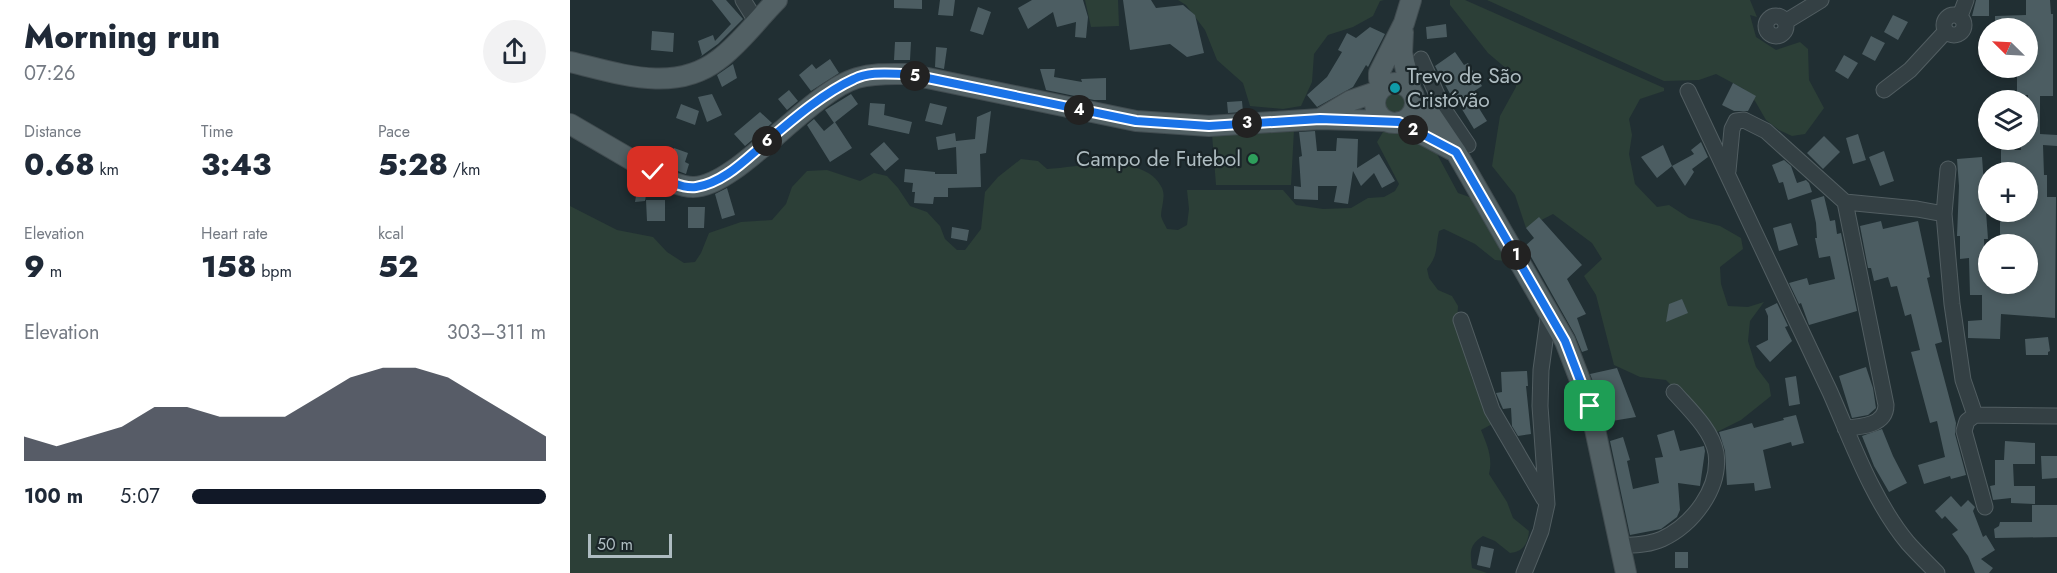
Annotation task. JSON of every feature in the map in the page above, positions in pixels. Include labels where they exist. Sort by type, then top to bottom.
[{"type":"main road","points":[[570,62],[655,80],[677,78],[699,72],[719,60],[777,0]]},
{"type":"main road","points":[[1411,0],[1404,23],[1379,73],[1381,88],[1375,102],[1376,108],[1382,118],[1462,149]]},
{"type":"main road","points":[[1404,23],[1402,53],[1424,103]]},
{"type":"main road","points":[[570,124],[666,180],[695,187],[714,181],[736,168],[830,92],[855,78],[879,73],[908,74],[1136,121],[1209,126],[1320,119],[1393,122],[1404,120],[1424,103]]},
{"type":"main road","points":[[1320,119],[1350,101],[1395,83],[1407,87],[1424,103],[1462,149],[1565,341],[1590,406],[1626,573]]},
{"type":"street","points":[[743,0],[756,21]]},
{"type":"street","points":[[1785,22],[1821,0]]},
{"type":"street","points":[[1884,90],[1910,70],[1946,31],[1943,24],[1945,19],[1955,14],[1960,16],[1966,0]]},
{"type":"street","points":[[1421,59],[1424,103]]},
{"type":"street","points":[[1688,91],[1728,172],[1845,428],[1884,506],[1908,542],[1936,573]]},
{"type":"street","points":[[1728,172],[1732,129],[1736,121],[1744,120],[1766,131],[1845,202],[1944,214]]},
{"type":"street","points":[[1948,169],[1944,214],[1956,336],[1963,380],[1975,415]]},
{"type":"street","points":[[1845,202],[1886,405],[1886,413],[1882,419],[1864,426],[1845,428]]},
{"type":"street","points":[[1524,573],[1541,531],[1547,504],[1540,406],[1541,370],[1548,310]]},
{"type":"street","points":[[1461,320],[1492,410],[1547,504]]},
{"type":"street","points":[[1620,546],[1661,540],[1685,523],[1707,497],[1716,473],[1716,452],[1705,429],[1674,392]]},
{"type":"street","points":[[1985,507],[1964,431],[1967,421],[1975,415],[2057,416]]},
{"type":"green space","points":[[1085,0],[1118,0],[1119,26],[1091,27]]},
{"type":"green space","points":[[1178,0],[1384,0],[1380,1],[1373,16],[1353,27],[1328,35],[1314,54],[1312,82],[1301,106],[1283,109],[1250,106],[1243,83],[1217,60],[1205,30],[1186,5]]},
{"type":"green space","points":[[1450,0],[1465,0],[1664,88],[1664,91],[1640,99],[1629,119],[1632,135],[1629,154],[1635,184],[1657,207],[1669,205],[1689,218],[1720,226],[1741,238],[1743,249],[1720,267],[1721,284],[1728,306],[1748,307],[1764,302],[1750,321],[1748,341],[1756,367],[1769,384],[1771,396],[1741,420],[1717,432],[1666,380],[1640,377],[1614,365],[1596,295],[1584,276],[1602,259],[1592,243],[1553,214],[1526,228],[1515,195],[1492,166],[1500,116],[1516,87],[1515,76],[1488,53],[1450,5]]},
{"type":"green space","points":[[1487,0],[1750,0],[1757,17],[1750,15],[1756,37],[1776,50],[1800,42],[1808,49],[1809,80],[1824,108],[1805,134],[1792,136],[1766,120],[1755,101],[1744,89],[1716,74],[1699,80],[1664,81]]},
{"type":"green space","points":[[1394,89],[1403,93],[1407,102],[1403,111],[1394,115],[1385,111],[1381,102],[1385,93]]},
{"type":"green space","name":"Campo de Futebol","points":[[1294,130],[1291,185],[1216,185],[1212,134]]},
{"type":"green space","points":[[1390,130],[1418,140],[1437,154],[1458,193],[1478,200],[1508,255],[1506,261],[1495,260],[1475,244],[1444,229],[1439,231],[1435,255],[1427,269],[1429,278],[1438,290],[1452,296],[1458,306],[1457,322],[1472,379],[1494,423],[1481,430],[1490,457],[1489,474],[1507,502],[1513,518],[1529,531],[1524,546],[1515,552],[1510,553],[1495,541],[1483,536],[1475,543],[1471,553],[1472,568],[1487,573],[570,573],[570,206],[617,230],[653,237],[667,252],[684,263],[695,262],[709,233],[741,222],[772,220],[786,204],[792,187],[807,171],[827,170],[860,181],[874,173],[887,176],[910,206],[927,212],[940,226],[945,239],[957,250],[965,250],[981,229],[985,192],[998,177],[1021,159],[1038,161],[1047,169],[1110,164],[1141,170],[1153,177],[1162,188],[1161,216],[1167,229],[1178,230],[1187,225],[1189,209],[1187,190],[1283,190],[1296,205],[1323,209],[1351,208],[1368,198],[1384,197],[1395,191],[1399,184],[1377,142],[1383,132]]},
{"type":"building","points":[[712,0],[726,0],[743,19],[718,44],[700,57],[702,55],[698,41],[713,35],[715,41],[731,24]]},
{"type":"building","points":[[894,0],[922,0],[922,9],[894,8]]},
{"type":"building","points":[[940,0],[955,0],[953,16],[938,15]]},
{"type":"building","points":[[1032,0],[1083,0],[1088,17],[1086,38],[1075,37],[1076,22],[1057,27],[1053,12],[1028,29],[1018,8]]},
{"type":"building","points":[[1123,0],[1151,0],[1156,8],[1183,5],[1195,15],[1204,53],[1187,57],[1170,44],[1130,50]]},
{"type":"building","points":[[1976,0],[1989,0],[1989,16],[1972,16]]},
{"type":"building","points":[[2026,0],[2050,0],[2051,14],[2053,14],[2053,96],[2040,96],[2040,134],[2057,135],[2057,146],[2043,145],[2047,197],[2056,197],[2055,318],[2001,314],[2000,339],[1968,338],[1968,321],[1982,320],[1982,295],[1970,295],[1969,258],[1960,259],[1960,236],[1957,236],[1959,186],[1957,159],[1982,157],[1982,162],[1978,162],[1978,222],[1987,222],[1988,234],[1978,234],[1978,294],[2038,294],[2038,234],[2000,234],[2000,222],[2038,222],[2038,162],[2001,162],[2001,150],[2038,150],[2038,90],[2017,90],[2017,78],[2038,78],[2038,18],[1995,18],[1995,16],[2026,15]]},
{"type":"building","points":[[978,7],[991,12],[983,35],[970,31]]},
{"type":"building","points":[[1893,15],[1908,22],[1898,40],[1884,32]]},
{"type":"building","points":[[1446,24],[1447,37],[1427,39],[1426,27]]},
{"type":"building","points":[[1370,27],[1385,34],[1368,67],[1366,65],[1353,87],[1317,107],[1307,95],[1327,77],[1342,52],[1338,50],[1347,33],[1356,38]]},
{"type":"building","points":[[652,31],[674,33],[673,52],[651,50]]},
{"type":"building","points":[[1871,36],[1885,43],[1875,61],[1862,54]]},
{"type":"building","points":[[895,42],[911,42],[910,60],[894,60]]},
{"type":"building","points":[[936,47],[947,48],[944,69],[935,67]]},
{"type":"building","points":[[1455,52],[1464,65],[1468,63],[1482,86],[1470,94],[1487,121],[1474,129],[1457,101],[1455,103],[1435,66]]},
{"type":"building","points":[[1844,55],[1858,63],[1848,79],[1835,71]]},
{"type":"building","points":[[830,59],[839,73],[811,91],[799,75],[812,64],[816,69]]},
{"type":"building","points":[[733,64],[737,78],[722,87],[717,75]]},
{"type":"building","points":[[1040,69],[1055,69],[1054,77],[1082,82],[1081,79],[1106,78],[1106,100],[1094,100],[1046,90]]},
{"type":"building","points":[[1733,83],[1756,96],[1748,111],[1734,111],[1722,105]]},
{"type":"building","points":[[789,90],[798,101],[787,110],[778,99]]},
{"type":"building","points":[[712,94],[722,115],[707,122],[698,97]]},
{"type":"building","points":[[851,94],[858,104],[834,123],[825,110]]},
{"type":"building","points":[[1242,101],[1243,112],[1228,113],[1227,102]]},
{"type":"building","points":[[870,103],[885,104],[884,115],[912,122],[909,134],[868,125]]},
{"type":"building","points":[[930,103],[947,107],[942,125],[925,121]]},
{"type":"building","points":[[681,104],[699,111],[695,125],[676,118]]},
{"type":"building","points":[[991,111],[986,153],[980,154],[981,187],[948,188],[948,197],[934,197],[933,204],[914,203],[913,183],[904,182],[905,169],[935,172],[935,174],[957,174],[956,147],[938,150],[936,137],[955,133],[956,141],[975,139],[977,117]]},
{"type":"building","points":[[760,112],[772,123],[745,146],[734,134]]},
{"type":"building","points":[[814,119],[824,131],[835,122],[852,148],[830,162],[807,125]]},
{"type":"building","points":[[1315,131],[1317,151],[1336,151],[1337,138],[1358,139],[1357,168],[1379,154],[1395,181],[1382,188],[1374,173],[1361,186],[1353,171],[1348,204],[1334,202],[1337,186],[1318,186],[1318,200],[1294,199],[1294,186],[1301,187],[1299,157],[1302,156],[1299,132]]},
{"type":"building","points":[[1858,134],[1866,160],[1853,164],[1846,138]]},
{"type":"building","points":[[1824,136],[1840,152],[1823,169],[1807,153]]},
{"type":"building","points":[[884,142],[899,159],[885,171],[870,154]]},
{"type":"building","points":[[1701,142],[1708,157],[1692,169],[1694,172],[1685,186],[1672,166],[1694,154],[1691,150]]},
{"type":"building","points":[[1663,145],[1672,166],[1657,178],[1641,157]]},
{"type":"building","points":[[674,148],[688,153],[685,162],[689,164],[686,174],[675,170],[677,164],[669,162]]},
{"type":"building","points":[[1884,151],[1894,181],[1880,186],[1869,157]]},
{"type":"building","points":[[1784,160],[1791,166],[1797,183],[1806,180],[1812,192],[1788,200],[1783,182],[1779,183],[1772,165]]},
{"type":"building","points":[[639,178],[648,184],[645,201],[635,202]]},
{"type":"building","points":[[727,188],[735,215],[722,219],[715,194]]},
{"type":"building","points":[[1824,196],[1830,221],[1835,220],[1837,234],[1841,233],[1857,311],[1809,325],[1801,303],[1799,304],[1789,283],[1807,278],[1809,285],[1835,279],[1830,256],[1819,258],[1815,238],[1817,238],[1816,223],[1811,200]]},
{"type":"building","points":[[646,200],[665,200],[665,221],[647,221]]},
{"type":"building","points":[[688,207],[705,207],[704,228],[688,228]]},
{"type":"building","points":[[1539,217],[1582,265],[1567,279],[1586,314],[1577,318],[1588,350],[1582,352],[1575,335],[1525,246],[1534,238],[1526,228]]},
{"type":"building","points":[[1881,221],[1883,229],[1918,221],[1930,277],[1927,278],[1942,342],[1935,344],[1956,423],[1955,434],[1966,475],[1951,479],[1950,476],[1924,484],[1918,465],[1945,457],[1937,421],[1930,423],[1911,352],[1920,350],[1911,314],[1905,316],[1897,286],[1891,287],[1888,277],[1874,281],[1871,268],[1868,268],[1860,226]]},
{"type":"building","points":[[1791,223],[1798,245],[1779,251],[1773,228]]},
{"type":"building","points":[[952,227],[969,230],[967,241],[951,238]]},
{"type":"building","points":[[1682,299],[1688,313],[1666,322],[1669,304]]},
{"type":"building","points":[[1777,303],[1792,341],[1770,362],[1756,346],[1768,340],[1768,316],[1765,309]]},
{"type":"building","points":[[2048,337],[2050,351],[2048,355],[2026,355],[2025,339]]},
{"type":"building","points":[[1866,367],[1873,388],[1876,408],[1868,415],[1852,418],[1839,376]]},
{"type":"building","points":[[1617,368],[1636,417],[1606,422],[1590,374]]},
{"type":"building","points":[[1527,371],[1528,386],[1526,386],[1531,434],[1518,436],[1512,426],[1511,408],[1503,409],[1496,393],[1502,392],[1501,372]]},
{"type":"building","points":[[1796,376],[1800,404],[1789,406],[1785,378]]},
{"type":"building","points":[[1796,415],[1804,443],[1792,446],[1791,442],[1763,450],[1771,488],[1755,491],[1754,483],[1727,485],[1725,451],[1719,432],[1752,423],[1754,428]]},
{"type":"building","points":[[1882,429],[1907,483],[1889,492],[1874,466],[1862,436]]},
{"type":"building","points":[[1674,430],[1680,451],[1704,446],[1700,486],[1678,483],[1680,510],[1677,517],[1661,529],[1630,535],[1610,441],[1623,437],[1630,460],[1627,461],[1633,489],[1659,483],[1655,458],[1663,457],[1657,435]]},
{"type":"building","points":[[2005,441],[2035,443],[2035,464],[2013,464],[2014,486],[2035,486],[2035,504],[2011,503],[2011,498],[1993,500],[1990,486],[1995,485],[1995,460],[2004,460]]},
{"type":"building","points":[[2041,456],[2057,456],[2057,478],[2042,479]]},
{"type":"building","points":[[1951,496],[1961,507],[1968,500],[1975,507],[1973,511],[1983,537],[1986,535],[1995,550],[1981,559],[1993,568],[1989,573],[1975,573],[1968,556],[1952,534],[1958,530],[1945,516],[1942,519],[1935,511]]},
{"type":"building","points":[[2032,505],[2057,505],[2057,537],[1995,538],[1994,529],[1999,526],[2000,522],[2032,522]]},
{"type":"building","points":[[1481,546],[1494,549],[1490,568],[1477,565]]},
{"type":"building","points":[[1675,552],[1688,552],[1688,568],[1675,568]]},
{"type":"place","name":"Trevo de São Cristóvão","points":[[1395,88]]},
{"type":"place","name":"Campo de Futebol","points":[[1253,159]]},
{"type":"route","points":[[653,172],[680,185],[695,187],[714,181],[736,168],[830,92],[855,78],[879,73],[908,74],[1136,121],[1209,126],[1320,119],[1399,122],[1456,152],[1565,341],[1590,406]]}]
